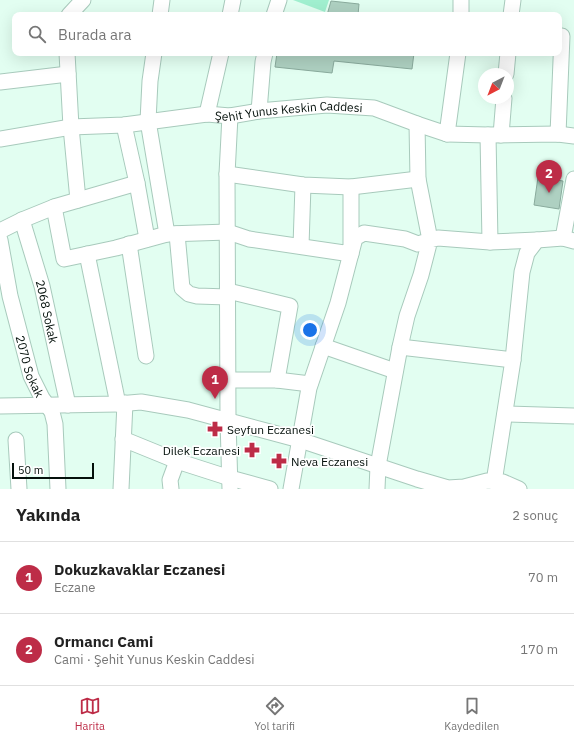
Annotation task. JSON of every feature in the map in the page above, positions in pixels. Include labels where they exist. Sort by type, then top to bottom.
[{"type":"street","points":[[71,12],[83,0]]},
{"type":"street","points":[[160,12],[162,0]]},
{"type":"street","points":[[231,12],[233,0]]},
{"type":"street","points":[[275,12],[279,0]]},
{"type":"street","points":[[460,12],[461,0]]},
{"type":"street","points":[[511,12],[513,0]]},
{"type":"street","points":[[558,134],[565,36]]},
{"type":"street","points":[[67,56],[71,127],[78,200]]},
{"type":"street","points":[[154,56],[150,81],[148,121],[182,288],[189,294],[197,296],[228,294],[290,306],[277,380]]},
{"type":"street","points":[[207,114],[220,56]]},
{"type":"street","points":[[260,111],[264,56]]},
{"type":"street","points":[[447,134],[458,56]]},
{"type":"street","points":[[507,68],[508,56]]},
{"type":"street","points":[[0,82],[68,74]]},
{"type":"street","points":[[490,242],[494,135],[502,104]]},
{"type":"street","name":"Şehit Yunus Keskin Caddesi","points":[[0,139],[71,127],[124,125],[207,114],[230,116],[260,111],[327,106],[374,108],[447,134],[558,134],[574,136]]},
{"type":"street","points":[[230,116],[227,174],[228,420],[230,484]]},
{"type":"street","points":[[377,489],[378,466],[400,347],[408,316],[422,275],[430,240],[418,179],[416,124]]},
{"type":"street","points":[[124,125],[137,183],[147,239]]},
{"type":"street","points":[[227,174],[303,185],[351,187],[418,179]]},
{"type":"street","points":[[291,489],[310,384],[338,302],[355,238],[364,233],[405,239],[418,244],[438,238],[490,242],[568,239],[574,179]]},
{"type":"street","points":[[0,231],[54,207],[137,183]]},
{"type":"street","points":[[301,246],[303,185]]},
{"type":"street","points":[[350,254],[351,187]]},
{"type":"street","points":[[54,207],[64,259],[172,234],[228,232],[249,239],[350,254]]},
{"type":"street","name":"2068 Sokak","points":[[22,220],[42,286],[68,404]]},
{"type":"street","name":"2070 Sokak","points":[[0,240],[10,296],[25,356],[31,376],[37,389],[52,412],[55,424],[58,489]]},
{"type":"street","points":[[494,482],[512,360],[522,272],[526,253],[537,240]]},
{"type":"street","points":[[129,244],[146,356]]},
{"type":"street","points":[[87,254],[121,404],[123,439],[121,489]]},
{"type":"street","points":[[323,346],[396,371]]},
{"type":"street","points":[[400,347],[512,360]]},
{"type":"street","points":[[228,380],[277,380],[310,384]]},
{"type":"street","points":[[0,406],[121,404],[141,402],[188,410],[300,440],[417,480],[448,488],[464,487],[487,481],[503,482],[519,489]]},
{"type":"street","points":[[504,414],[574,416]]},
{"type":"street","points":[[123,439],[230,484],[270,489]]},
{"type":"street","points":[[16,440],[19,489]]},
{"type":"street","points":[[171,489],[170,480],[177,461]]},
{"type":"green space","points":[[293,0],[329,0],[325,12]]},
{"type":"building","points":[[331,1],[359,4],[358,12],[328,12]]},
{"type":"building","points":[[277,56],[414,56],[412,69],[334,61],[332,73],[275,67]]},
{"type":"building","points":[[538,177],[563,181],[559,209],[534,205]]},
{"type":"place","name":"Ormancı Cami","points":[[549,193]]},
{"type":"place","name":"Dokuzkavaklar Eczanesi","points":[[215,399]]},
{"type":"place","name":"Seyfun Eczanesi","points":[[215,429]]},
{"type":"place","name":"Dilek Eczanesi","points":[[252,450]]},
{"type":"place","name":"Neva Eczanesi","points":[[279,461]]}]
